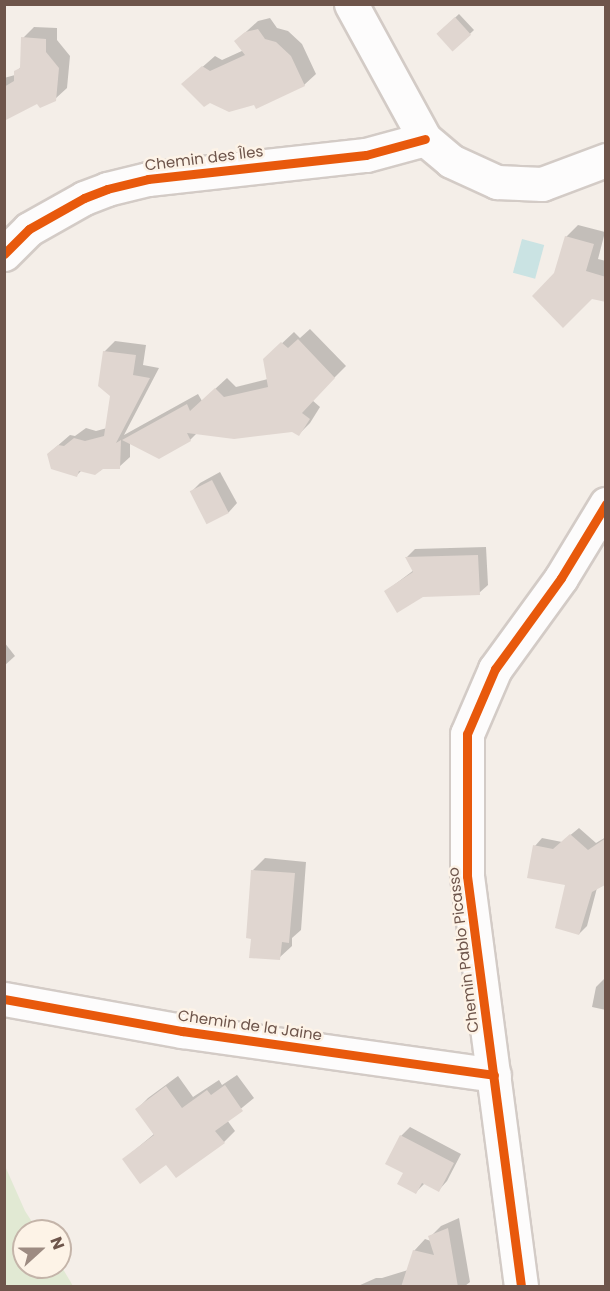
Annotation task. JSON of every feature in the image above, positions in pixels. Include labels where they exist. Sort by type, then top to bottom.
[{"type":"street","points":[[351,4],[425,139],[450,161],[497,182],[542,184],[606,160]]},
{"type":"street","name":"Chemin des Îles","points":[[4,254],[29,229],[84,198],[107,189],[148,179],[366,155],[425,139]]},
{"type":"street","name":"Chemin Pablo Picasso","points":[[520,1287],[467,876],[467,734],[495,669],[561,578],[606,504]]},
{"type":"street","name":"Chemin de la Jaine","points":[[4,999],[182,1031],[494,1075]]},
{"type":"green space","points":[[5,1166],[30,1219],[12,1219],[12,1279],[69,1279],[73,1286],[5,1286]]},
{"type":"water","points":[[522,239],[544,245],[535,279],[513,273]]},
{"type":"building","points":[[455,17],[471,35],[452,52],[436,34]]},
{"type":"building","points":[[258,29],[265,39],[276,42],[291,56],[305,86],[256,109],[254,105],[229,112],[210,103],[204,107],[181,84],[202,66],[210,71],[245,55],[234,41],[245,32]]},
{"type":"building","points":[[21,37],[46,39],[46,52],[59,68],[56,101],[40,108],[37,104],[4,121],[4,87],[14,81],[14,71],[20,68]]},
{"type":"building","points":[[565,236],[594,244],[586,271],[606,277],[606,302],[592,299],[563,328],[532,296],[554,273]]},
{"type":"building","points":[[298,339],[335,378],[302,413],[310,419],[299,436],[292,432],[234,439],[187,433],[191,441],[159,459],[122,440],[187,404],[190,411],[215,388],[224,397],[268,387],[263,359],[281,342],[288,348]]},
{"type":"building","points":[[103,351],[136,355],[133,375],[150,378],[116,443],[121,440],[120,469],[103,469],[95,475],[79,471],[77,477],[51,469],[47,454],[58,445],[64,446],[74,438],[85,441],[104,436],[110,396],[98,386]]},
{"type":"building","points":[[212,480],[229,513],[207,524],[190,491]]},
{"type":"building","points":[[478,555],[480,595],[423,597],[397,613],[384,591],[413,572],[405,557]]},
{"type":"building","points":[[570,834],[588,850],[606,838],[605,885],[592,892],[579,935],[555,928],[565,885],[527,878],[533,845],[553,849]]},
{"type":"building","points":[[251,870],[295,873],[289,943],[282,942],[280,960],[249,958],[251,939],[246,938]]},
{"type":"building","points":[[225,1085],[243,1111],[215,1131],[225,1143],[176,1178],[166,1165],[140,1184],[122,1159],[154,1135],[135,1109],[166,1086],[182,1108],[207,1090],[211,1095]]},
{"type":"building","points":[[400,1135],[454,1163],[439,1192],[422,1183],[416,1194],[397,1184],[403,1173],[385,1164]]},
{"type":"building","points":[[448,1228],[458,1287],[401,1287],[413,1250],[434,1255],[428,1236]]},
{"type":"cycle path","points":[[4,254],[29,229],[84,198],[107,189],[148,179],[366,155],[425,139]]},
{"type":"cycle path","points":[[521,1286],[467,876],[467,734],[495,669],[561,578],[606,504]]},
{"type":"cycle path","points":[[4,999],[182,1031],[494,1075]]}]
